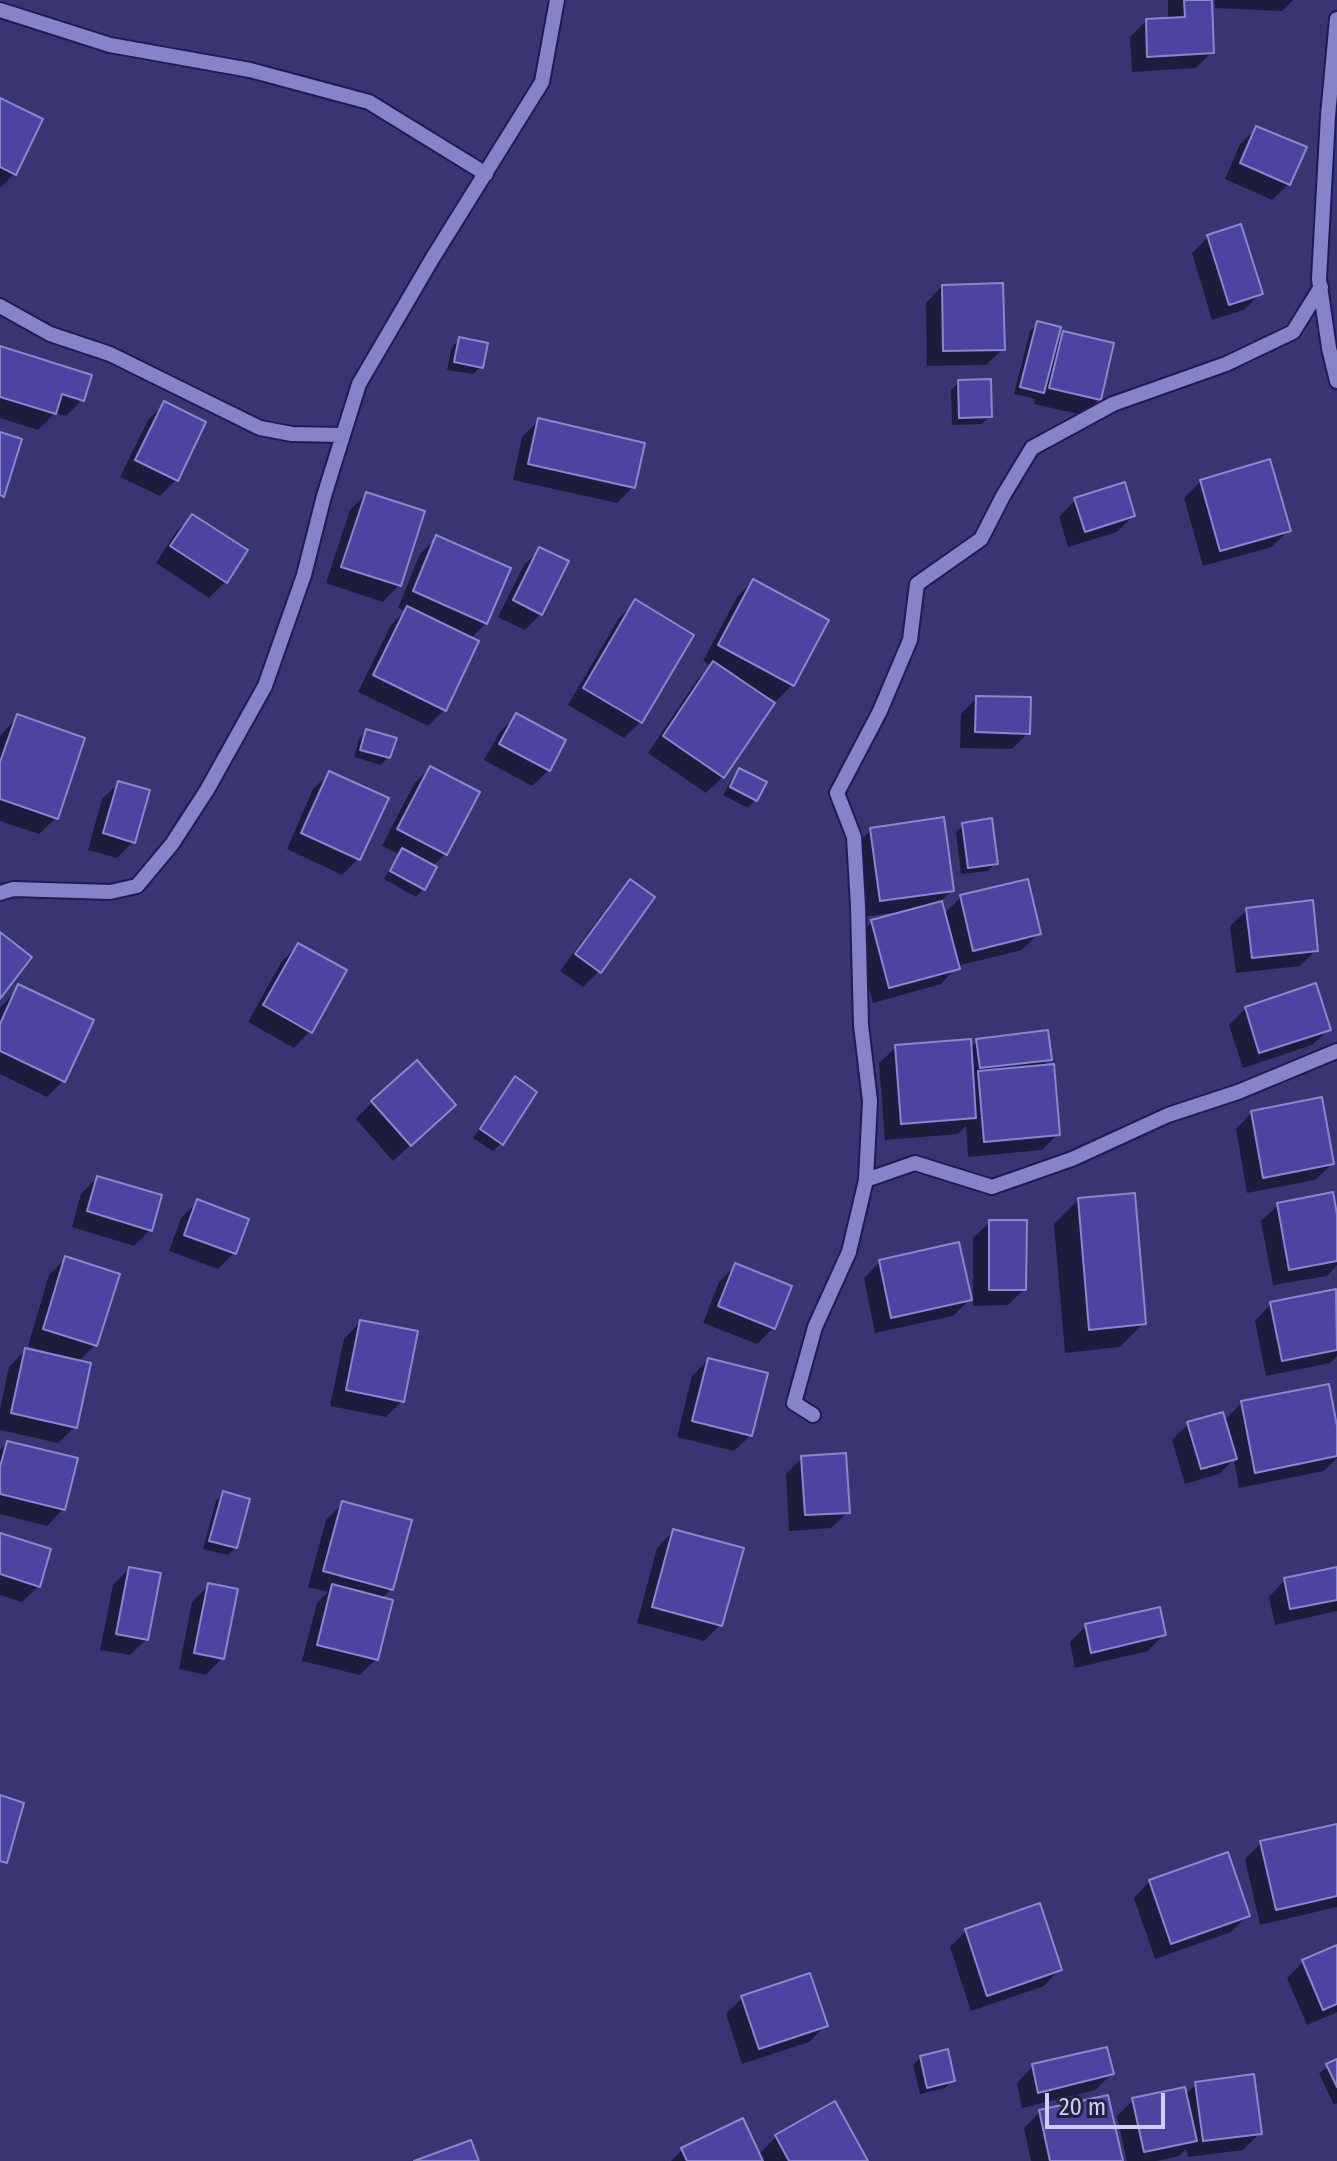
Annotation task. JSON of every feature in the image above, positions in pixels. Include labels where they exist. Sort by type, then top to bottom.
[{"type":"street","points":[[0,893],[13,889],[110,892],[137,886],[172,844],[207,790],[265,686],[304,575],[324,496],[359,384],[542,82],[557,0]]},
{"type":"street","points":[[0,10],[110,45],[250,70],[369,102],[486,174]]},
{"type":"street","points":[[1337,19],[1328,116],[1321,287],[1337,381]]},
{"type":"street","points":[[813,1415],[794,1403],[815,1327],[849,1252],[866,1180],[870,1101],[861,1025],[854,837],[837,793],[880,711],[910,640],[917,584],[981,539],[1032,448],[1113,404],[1226,364],[1293,332],[1321,287]]},
{"type":"street","points":[[0,306],[50,334],[110,354],[260,428],[292,434],[343,435]]},
{"type":"street","points":[[866,1180],[915,1163],[992,1187],[1072,1159],[1168,1115],[1238,1092],[1337,1051]]},
{"type":"building","points":[[1184,0],[1212,0],[1214,53],[1147,57],[1146,19],[1185,17]]},
{"type":"building","points":[[0,98],[43,119],[16,175],[0,167]]},
{"type":"building","points":[[1256,126],[1307,147],[1290,185],[1240,163]]},
{"type":"building","points":[[1241,224],[1263,294],[1229,305],[1207,235]]},
{"type":"building","points":[[1003,283],[1005,350],[943,351],[942,285]]},
{"type":"building","points":[[1037,321],[1061,327],[1044,393],[1020,387]]},
{"type":"building","points":[[1063,331],[1114,343],[1101,400],[1049,388]]},
{"type":"building","points":[[459,337],[488,343],[483,368],[454,362]]},
{"type":"building","points":[[0,346],[92,375],[84,401],[62,394],[56,414],[0,397]]},
{"type":"building","points":[[991,379],[992,417],[959,418],[958,380]]},
{"type":"building","points":[[164,401],[206,422],[178,481],[135,460]]},
{"type":"building","points":[[538,418],[645,443],[635,488],[528,464]]},
{"type":"building","points":[[0,432],[22,439],[4,497],[0,495]]},
{"type":"building","points":[[1270,459],[1291,531],[1220,551],[1200,480]]},
{"type":"building","points":[[1125,482],[1135,516],[1085,532],[1074,498]]},
{"type":"building","points":[[366,492],[425,511],[401,586],[341,567]]},
{"type":"building","points":[[192,514],[248,550],[227,583],[170,546]]},
{"type":"building","points":[[436,535],[511,568],[487,624],[413,591]]},
{"type":"building","points":[[539,547],[569,561],[542,615],[513,600]]},
{"type":"building","points":[[753,579],[829,620],[794,686],[718,645]]},
{"type":"building","points":[[635,599],[694,635],[642,723],[583,688]]},
{"type":"building","points":[[407,606],[479,641],[446,711],[373,675]]},
{"type":"building","points":[[713,661],[775,703],[724,778],[663,736]]},
{"type":"building","points":[[976,696],[1031,697],[1030,734],[975,732]]},
{"type":"building","points":[[516,713],[566,740],[550,771],[499,744]]},
{"type":"building","points":[[17,714],[85,738],[58,819],[0,799],[0,762]]},
{"type":"building","points":[[366,729],[397,738],[390,758],[360,750]]},
{"type":"building","points":[[430,766],[480,792],[447,855],[397,829]]},
{"type":"building","points":[[739,768],[767,782],[757,801],[730,787]]},
{"type":"building","points":[[329,771],[389,798],[360,860],[301,833]]},
{"type":"building","points":[[118,781],[150,790],[135,843],[103,833]]},
{"type":"building","points":[[944,817],[954,891],[880,901],[870,828]]},
{"type":"building","points":[[992,818],[998,864],[968,868],[962,823]]},
{"type":"building","points":[[402,848],[437,867],[425,890],[390,871]]},
{"type":"building","points":[[630,879],[655,897],[601,973],[575,954]]},
{"type":"building","points":[[1028,879],[1041,934],[973,951],[960,895]]},
{"type":"building","points":[[1313,900],[1318,951],[1252,958],[1246,908]]},
{"type":"building","points":[[942,901],[960,969],[889,988],[871,920]]},
{"type":"building","points":[[0,932],[32,957],[0,999]]},
{"type":"building","points":[[298,943],[347,970],[312,1033],[263,1005]]},
{"type":"building","points":[[1316,983],[1331,1030],[1259,1053],[1245,1007]]},
{"type":"building","points":[[18,984],[94,1020],[65,1082],[0,1051],[0,1024]]},
{"type":"building","points":[[1048,1030],[1052,1060],[980,1068],[976,1039]]},
{"type":"building","points":[[971,1039],[976,1118],[901,1124],[895,1045]]},
{"type":"building","points":[[417,1060],[456,1105],[411,1146],[371,1101]]},
{"type":"building","points":[[1054,1064],[1060,1135],[984,1142],[978,1071]]},
{"type":"building","points":[[515,1076],[537,1092],[503,1145],[480,1129]]},
{"type":"building","points":[[1322,1097],[1334,1164],[1263,1178],[1251,1111]]},
{"type":"building","points":[[97,1176],[162,1195],[152,1231],[87,1211]]},
{"type":"building","points":[[1333,1192],[1337,1214],[1337,1261],[1289,1270],[1277,1203]]},
{"type":"building","points":[[1135,1193],[1146,1324],[1089,1330],[1078,1198]]},
{"type":"building","points":[[197,1199],[249,1219],[236,1254],[184,1235]]},
{"type":"building","points":[[989,1220],[1027,1220],[1026,1290],[989,1290]]},
{"type":"building","points":[[959,1242],[972,1300],[891,1318],[879,1260]]},
{"type":"building","points":[[65,1256],[120,1274],[97,1346],[43,1329]]},
{"type":"building","points":[[735,1263],[792,1286],[775,1329],[718,1306]]},
{"type":"building","points":[[1336,1289],[1337,1350],[1282,1361],[1270,1302]]},
{"type":"building","points":[[360,1320],[418,1331],[404,1402],[346,1390]]},
{"type":"building","points":[[25,1348],[91,1363],[77,1428],[11,1413]]},
{"type":"building","points":[[708,1358],[768,1373],[752,1436],[692,1421]]},
{"type":"building","points":[[1329,1384],[1337,1426],[1337,1456],[1255,1473],[1241,1401]]},
{"type":"building","points":[[1223,1412],[1237,1459],[1201,1469],[1187,1422]]},
{"type":"building","points":[[7,1441],[78,1458],[65,1510],[0,1494],[0,1467]]},
{"type":"building","points":[[846,1453],[850,1513],[805,1515],[801,1456]]},
{"type":"building","points":[[223,1491],[250,1499],[237,1548],[209,1541]]},
{"type":"building","points":[[342,1501],[412,1520],[393,1590],[323,1571]]},
{"type":"building","points":[[673,1529],[744,1548],[722,1626],[652,1607]]},
{"type":"building","points":[[0,1533],[51,1549],[40,1587],[0,1574]]},
{"type":"building","points":[[129,1567],[161,1573],[148,1640],[116,1634]]},
{"type":"building","points":[[1337,1567],[1337,1600],[1290,1609],[1284,1578]]},
{"type":"building","points":[[208,1583],[238,1589],[224,1659],[194,1653]]},
{"type":"building","points":[[332,1584],[393,1600],[378,1660],[317,1645]]},
{"type":"building","points":[[1160,1607],[1166,1635],[1091,1653],[1085,1624]]},
{"type":"building","points":[[0,1795],[24,1803],[7,1863],[0,1861]]},
{"type":"building","points":[[1337,1824],[1337,1896],[1276,1910],[1260,1841]]},
{"type":"building","points":[[1228,1852],[1250,1916],[1171,1944],[1149,1880]]},
{"type":"building","points":[[1040,1903],[1062,1970],[987,1996],[965,1929]]},
{"type":"building","points":[[1337,1945],[1337,2004],[1323,2010],[1302,1960]]},
{"type":"building","points":[[810,1973],[828,2026],[759,2049],[741,1996]]},
{"type":"building","points":[[1107,2047],[1114,2074],[1038,2093],[1032,2064]]},
{"type":"building","points":[[948,2049],[955,2081],[927,2088],[920,2056]]},
{"type":"building","points":[[1337,2059],[1337,2087],[1326,2064]]},
{"type":"building","points":[[1254,2074],[1262,2134],[1203,2141],[1195,2082]]},
{"type":"building","points":[[1185,2087],[1197,2141],[1144,2152],[1132,2098]]},
{"type":"building","points":[[1108,2095],[1123,2161],[1050,2161],[1039,2110]]},
{"type":"building","points":[[835,2101],[868,2161],[789,2161],[775,2135]]},
{"type":"building","points":[[743,2118],[763,2161],[687,2161],[681,2148]]},
{"type":"building","points":[[471,2140],[479,2161],[414,2161]]}]
